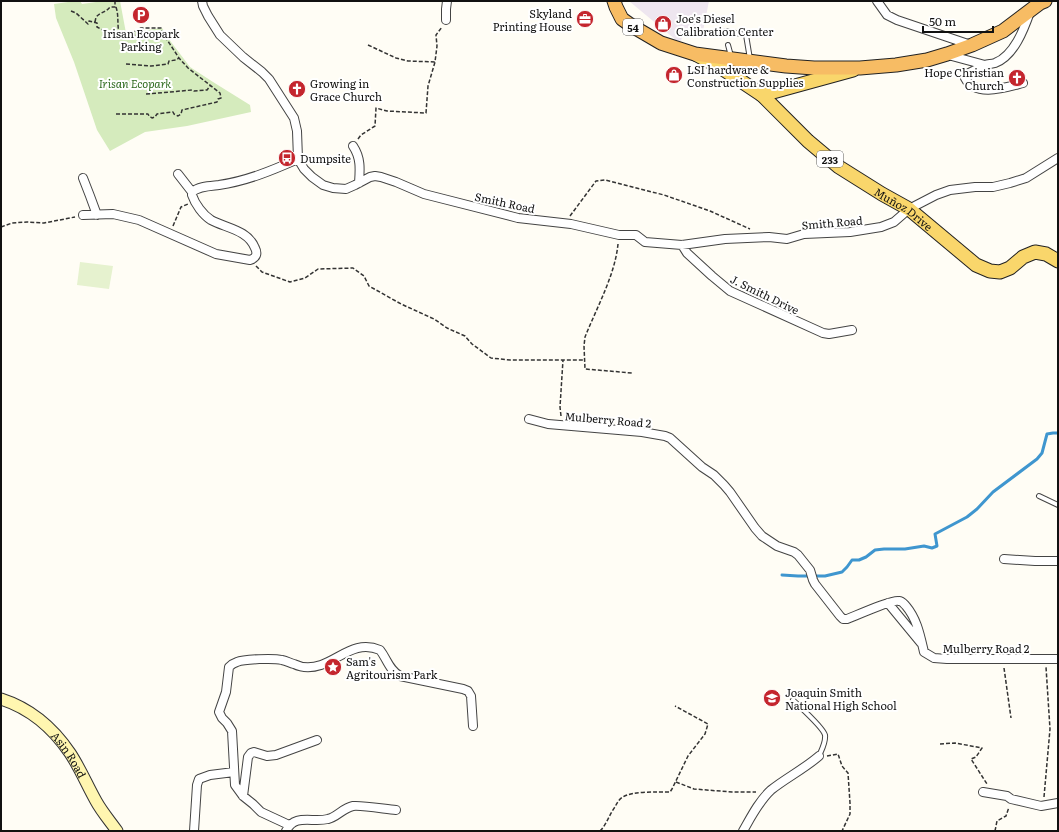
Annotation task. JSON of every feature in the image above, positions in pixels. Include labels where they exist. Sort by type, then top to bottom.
[{"type":"highway","name":"54","points":[[614,1],[622,18],[632,26],[662,43],[695,54],[786,66],[814,68],[860,68],[928,60],[972,45],[1003,31],[1045,1]]},
{"type":"main road","name":"Muñoz Drive","points":[[695,54],[723,69],[762,95],[808,141],[839,167],[909,209],[976,265],[990,271],[1000,272],[1010,268],[1023,257],[1035,252],[1046,254],[1058,261]]},
{"type":"main road","points":[[762,95],[860,68]]},
{"type":"main road","name":"Asin Road","points":[[1,698],[32,713],[52,731],[69,752],[96,801],[117,831]]},
{"type":"street","points":[[192,192],[199,188],[248,179],[273,170],[298,158],[297,131],[294,118],[291,113],[269,79],[239,54],[220,35],[210,20],[202,1]]},
{"type":"street","points":[[446,20],[447,1]]},
{"type":"street","points":[[877,1],[887,15],[897,20],[972,45]]},
{"type":"street","points":[[1023,83],[984,90],[978,89],[969,83],[965,78],[985,65],[996,62],[1011,51],[1025,27],[1030,11]]},
{"type":"street","points":[[947,54],[985,65]]},
{"type":"street","points":[[353,146],[358,154],[360,183]]},
{"type":"street","name":"Smith Road","points":[[298,158],[304,169],[312,177],[323,185],[339,189],[346,189],[375,176],[392,180],[424,194],[518,218],[565,223],[619,235],[636,235],[645,242],[682,245],[725,239],[769,237],[787,239],[804,234],[850,232],[882,227],[894,222],[909,209],[936,195],[950,190],[975,187],[993,187],[1010,183],[1026,178],[1058,158]]},
{"type":"street","points":[[83,215],[113,214],[138,220],[216,254],[250,260],[254,259],[257,252],[253,244],[240,232],[210,219],[195,202],[192,192],[178,174]]},
{"type":"street","points":[[83,178],[97,215]]},
{"type":"street","name":"J. Smith Drive","points":[[682,245],[687,253],[730,291],[823,333],[829,334],[852,330]]},
{"type":"street","name":"Mulberry Road 2","points":[[529,419],[562,426],[642,432],[670,438],[724,485],[762,536],[777,546],[798,555],[810,570],[813,580],[840,616],[844,619],[888,603],[922,645],[924,652],[934,658],[1058,659]]},
{"type":"street","points":[[1004,559],[1058,562]]},
{"type":"street","points":[[888,603],[900,601],[909,610],[918,627],[922,645]]},
{"type":"street","points":[[396,810],[352,806],[328,819],[301,820],[294,822],[287,828],[261,812],[242,796],[235,785],[232,731],[219,712],[226,692],[229,667],[236,662],[245,660],[280,659],[300,666],[313,667],[322,665],[353,649],[374,647],[380,650],[390,669],[400,676],[463,688],[468,691],[471,696],[472,703],[473,726]]},
{"type":"street","points":[[242,796],[248,756],[251,753],[254,752],[267,756],[276,756],[317,740]]},
{"type":"street","points":[[743,831],[757,807],[770,791],[819,756]]},
{"type":"street","points":[[194,831],[197,785],[199,779],[210,775],[234,772]]},
{"type":"street","points":[[983,792],[1007,796],[1011,799],[1041,806],[1058,803]]},
{"type":"lane","points":[[726,34],[726,31],[746,35],[751,61]]},
{"type":"lane","points":[[728,45],[731,58]]},
{"type":"lane","points":[[1039,496],[1058,506]]},
{"type":"lane","points":[[793,700],[824,732],[824,745],[819,756]]},
{"type":"path","points":[[115,1],[115,7],[119,19],[117,25],[119,33],[121,33],[122,37],[135,39],[151,37],[162,32]]},
{"type":"path","points":[[115,7],[110,7],[107,11],[100,13],[96,17],[95,22],[97,22],[97,27],[112,35],[113,32],[119,33]]},
{"type":"path","points":[[71,11],[76,13],[88,24],[89,21],[95,22]]},
{"type":"path","points":[[353,146],[361,135],[374,126],[376,108],[387,112],[426,113],[428,86],[435,62],[437,46],[436,35],[446,20]]},
{"type":"path","points":[[116,114],[148,114],[152,118],[157,114],[173,112],[178,116],[181,114],[182,110],[218,102],[218,99],[221,98],[220,93],[188,68],[179,58],[160,28],[141,28],[134,32],[135,39]]},
{"type":"path","points":[[368,45],[396,58],[408,61],[435,62]]},
{"type":"path","points":[[126,64],[168,64],[169,61],[179,58]]},
{"type":"path","points":[[146,94],[207,90],[210,86]]},
{"type":"path","points":[[565,223],[596,181],[605,180],[664,194],[710,211],[769,237]]},
{"type":"path","points":[[169,234],[182,206],[195,202]]},
{"type":"path","points":[[1,227],[12,223],[27,222],[44,224],[83,215]]},
{"type":"path","points":[[619,235],[617,255],[585,337],[585,369],[632,373]]},
{"type":"path","points":[[250,260],[262,272],[290,282],[305,278],[318,269],[352,268],[364,276],[369,286],[401,304],[434,319],[447,328],[465,336],[472,344],[491,358],[510,360],[585,360]]},
{"type":"path","points":[[562,360],[560,407],[562,426]]},
{"type":"path","points":[[1002,659],[1011,718]]},
{"type":"path","points":[[1041,806],[1044,803],[1050,729],[1046,659]]},
{"type":"path","points":[[600,831],[617,803],[624,796],[648,792],[670,792],[688,756],[705,734],[708,724],[675,706]]},
{"type":"path","points":[[940,744],[955,743],[982,748],[976,757],[971,758],[994,794]]},
{"type":"path","points":[[828,756],[838,754],[842,766],[848,773],[850,814],[842,831]]},
{"type":"path","points":[[676,782],[694,789],[741,793],[770,791]]},
{"type":"path","points":[[995,831],[997,821],[1006,816],[1011,799]]},
{"type":"shaded area","points":[[629,1],[709,1],[703,31],[696,29],[695,31],[684,29],[681,41],[676,40]]},
{"type":"green space","name":"Irisan Ecopark","points":[[80,1],[82,4],[103,1],[120,1],[126,33],[162,28],[190,67],[250,105],[251,112],[187,126],[145,132],[110,151],[97,130],[74,62],[56,18],[54,4]]},
{"type":"green space","points":[[80,262],[113,266],[109,289],[77,285]]},
{"type":"waterway","points":[[782,575],[825,576],[842,572],[852,560],[859,560],[866,557],[875,550],[905,549],[924,546],[932,548],[937,546],[935,534],[967,517],[977,509],[993,492],[1037,459],[1042,453],[1047,434],[1058,433]]},
{"type":"place","name":"Irisan Ecopark Parking","points":[[141,15]]},
{"type":"place","name":"Skyland Printing House","points":[[585,19]]},
{"type":"place","name":"Joe's Diesel Calibration Center","points":[[663,24]]},
{"type":"place","name":"LSI hardware & Construction Supplies","points":[[674,75]]},
{"type":"place","name":"Hope Christian Church","points":[[1017,78]]},
{"type":"place","name":"Growing in Grace Church","points":[[297,89]]},
{"type":"place","name":"Dumpsite","points":[[287,158]]},
{"type":"place","name":"Sam's Agritourism Park","points":[[333,667]]},
{"type":"place","name":"Joaquin Smith National High School","points":[[772,698]]}]
